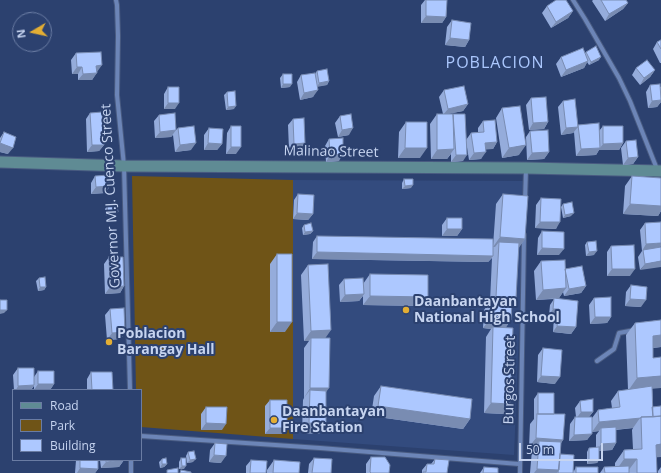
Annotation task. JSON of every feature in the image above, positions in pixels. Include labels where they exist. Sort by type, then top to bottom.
[{"type":"main road","name":"Malinao Street","points":[[0,162],[124,166],[526,168],[659,171]]},
{"type":"street","name":"Governor M.J. Cuenco Street","points":[[116,0],[118,36],[117,95],[124,166],[130,389]]},
{"type":"street","points":[[573,0],[611,62],[630,101],[659,171]]},
{"type":"street","points":[[525,208],[526,168]]},
{"type":"street","name":"Burgos Street","points":[[520,473],[524,232]]},
{"type":"street","points":[[597,361],[614,350],[619,332],[640,330]]},
{"type":"street","points":[[142,436],[350,450],[519,464]]},
{"type":"street","points":[[131,461],[131,473]]},
{"type":"shaded area","name":"Daanbantayan National High School","points":[[293,180],[525,181],[514,455],[293,439]]},
{"type":"green space","points":[[132,176],[293,180],[293,439],[142,427],[142,389],[136,389]]},
{"type":"building","points":[[426,0],[447,0],[446,17],[426,16]]},
{"type":"building","points":[[556,0],[566,0],[573,11],[556,22],[547,6]]},
{"type":"building","points":[[601,0],[626,0],[628,3],[609,14]]},
{"type":"building","points":[[452,20],[471,23],[469,40],[450,38]]},
{"type":"building","points":[[661,40],[661,49],[657,42]]},
{"type":"building","points":[[596,46],[601,57],[591,62],[586,52]]},
{"type":"building","points":[[583,48],[588,61],[566,70],[561,57]]},
{"type":"building","points":[[101,52],[102,65],[96,66],[97,73],[83,74],[82,67],[77,67],[76,53]]},
{"type":"building","points":[[647,60],[655,70],[644,78],[636,68]]},
{"type":"building","points":[[327,69],[329,81],[319,83],[317,71]]},
{"type":"building","points":[[315,73],[318,90],[304,93],[301,75]]},
{"type":"building","points":[[283,74],[292,74],[292,84],[283,84]]},
{"type":"building","points":[[660,84],[661,100],[652,101],[650,85]]},
{"type":"building","points":[[464,86],[468,104],[448,109],[444,90]]},
{"type":"building","points":[[168,87],[179,87],[179,103],[168,103]]},
{"type":"building","points":[[235,91],[236,106],[228,107],[227,92]]},
{"type":"building","points":[[546,97],[548,122],[533,123],[531,98]]},
{"type":"building","points":[[575,99],[578,127],[566,128],[563,101]]},
{"type":"building","points":[[520,106],[526,145],[509,148],[502,108]]},
{"type":"building","points":[[102,112],[104,145],[92,145],[90,113]]},
{"type":"building","points":[[175,113],[176,130],[160,132],[159,115]]},
{"type":"building","points":[[351,114],[353,128],[342,130],[340,116]]},
{"type":"building","points":[[437,114],[453,114],[454,149],[437,150]]},
{"type":"building","points":[[453,114],[465,114],[467,155],[456,155]]},
{"type":"building","points":[[304,118],[305,143],[294,144],[293,119]]},
{"type":"building","points":[[495,120],[497,142],[485,143],[486,152],[474,153],[471,133],[484,132],[483,121]]},
{"type":"building","points":[[406,122],[427,122],[427,148],[405,148]]},
{"type":"building","points":[[599,123],[600,148],[581,149],[578,125]]},
{"type":"building","points":[[194,126],[196,143],[180,145],[178,128]]},
{"type":"building","points":[[231,126],[241,126],[241,147],[231,147]]},
{"type":"building","points":[[603,126],[623,126],[623,143],[603,144]]},
{"type":"building","points":[[209,128],[223,129],[222,144],[208,143]]},
{"type":"building","points":[[548,130],[549,152],[532,153],[530,131]]},
{"type":"building","points":[[4,132],[16,137],[13,148],[0,143]]},
{"type":"building","points":[[343,138],[343,154],[330,155],[329,139]]},
{"type":"building","points":[[636,140],[638,157],[628,158],[626,141]]},
{"type":"building","points":[[109,175],[110,186],[96,187],[95,176]]},
{"type":"building","points":[[632,176],[661,178],[661,206],[630,204]]},
{"type":"building","points":[[404,179],[413,179],[413,185],[405,186]]},
{"type":"building","points":[[298,194],[314,195],[313,214],[297,213]]},
{"type":"building","points":[[503,194],[528,196],[525,239],[500,237]]},
{"type":"building","points":[[541,198],[561,199],[560,222],[540,222]]},
{"type":"building","points":[[572,202],[574,213],[565,215],[563,204]]},
{"type":"building","points":[[117,205],[118,212],[108,213],[107,206]]},
{"type":"building","points":[[447,218],[462,218],[462,229],[447,229]]},
{"type":"building","points":[[661,222],[661,243],[646,244],[645,223]]},
{"type":"building","points":[[311,223],[313,231],[305,232],[304,225]]},
{"type":"building","points":[[542,231],[564,232],[564,249],[542,248]]},
{"type":"building","points":[[317,236],[493,239],[493,256],[317,252]]},
{"type":"building","points":[[596,241],[597,251],[589,252],[587,242]]},
{"type":"building","points":[[499,242],[519,243],[516,298],[496,297]]},
{"type":"building","points":[[634,245],[635,269],[612,269],[611,246]]},
{"type":"building","points":[[661,247],[661,261],[645,264],[643,250]]},
{"type":"building","points":[[277,254],[292,254],[292,322],[277,322]]},
{"type":"building","points":[[109,257],[123,257],[124,286],[110,287]]},
{"type":"building","points":[[565,260],[566,288],[543,290],[541,261]]},
{"type":"building","points":[[328,264],[331,330],[311,331],[308,265]]},
{"type":"building","points":[[582,266],[586,286],[569,289],[565,269]]},
{"type":"building","points":[[370,274],[428,275],[428,297],[370,296]]},
{"type":"building","points":[[45,277],[46,287],[40,287],[39,278]]},
{"type":"building","points":[[363,278],[364,294],[345,295],[344,279]]},
{"type":"building","points":[[631,285],[647,287],[646,300],[630,299]]},
{"type":"building","points":[[611,297],[611,317],[595,317],[594,298]]},
{"type":"building","points":[[554,298],[578,301],[576,327],[557,326],[559,309],[553,309]]},
{"type":"building","points":[[0,300],[7,300],[7,310],[0,310]]},
{"type":"building","points":[[491,300],[512,302],[511,320],[490,319]]},
{"type":"building","points":[[124,308],[125,332],[112,333],[110,309]]},
{"type":"building","points":[[661,320],[661,335],[653,336],[653,358],[661,357],[661,376],[637,378],[635,323]]},
{"type":"building","points":[[493,327],[513,328],[510,404],[491,403]]},
{"type":"building","points":[[311,338],[330,338],[329,388],[310,388]]},
{"type":"building","points":[[543,348],[562,350],[560,377],[541,376]]},
{"type":"building","points":[[18,368],[34,368],[34,385],[18,386]]},
{"type":"building","points":[[38,371],[54,371],[54,384],[38,384]]},
{"type":"building","points":[[91,372],[112,372],[113,389],[92,389]]},
{"type":"building","points":[[381,386],[472,399],[470,419],[378,406]]},
{"type":"building","points":[[652,386],[653,417],[599,422],[598,410],[620,407],[618,391]]},
{"type":"building","points":[[310,390],[326,391],[326,424],[309,423]]},
{"type":"building","points":[[538,393],[554,393],[554,414],[538,414]]},
{"type":"building","points":[[593,399],[593,412],[581,412],[580,401]]},
{"type":"building","points":[[270,400],[287,400],[287,428],[270,428]]},
{"type":"building","points":[[661,406],[661,416],[653,417],[652,407]]},
{"type":"building","points":[[206,407],[227,407],[226,424],[206,423]]},
{"type":"building","points":[[537,414],[565,414],[563,440],[536,438]]},
{"type":"building","points":[[661,416],[661,444],[656,445],[657,473],[637,473],[637,459],[624,459],[624,450],[642,449],[641,417]]},
{"type":"building","points":[[575,417],[592,417],[592,434],[574,435]]},
{"type":"building","points":[[616,427],[616,443],[601,444],[601,428]]},
{"type":"building","points":[[539,441],[561,442],[559,470],[537,469]]},
{"type":"building","points":[[215,443],[227,444],[226,456],[214,455]]},
{"type":"building","points":[[599,447],[599,460],[589,460],[589,448]]},
{"type":"building","points":[[194,451],[196,459],[190,460],[188,452]]},
{"type":"building","points":[[560,454],[574,455],[573,473],[558,473]]},
{"type":"building","points":[[371,457],[385,457],[390,465],[389,473],[371,473]]},
{"type":"building","points":[[166,458],[167,464],[162,464],[162,459]]},
{"type":"building","points":[[181,458],[186,458],[186,466],[182,466]]},
{"type":"building","points":[[314,458],[332,459],[331,473],[312,473]]},
{"type":"building","points":[[435,459],[449,460],[447,473],[423,473],[426,472],[427,464],[434,464]]},
{"type":"building","points":[[251,460],[267,461],[266,473],[250,473]]},
{"type":"building","points":[[274,460],[300,462],[299,473],[273,473]]},
{"type":"building","points":[[80,461],[98,461],[98,469],[80,468]]},
{"type":"building","points":[[629,466],[629,473],[605,473],[604,467]]},
{"type":"building","points":[[484,467],[498,468],[498,473],[483,473]]},
{"type":"building","points":[[576,467],[598,467],[598,473],[576,473]]},
{"type":"building","points":[[178,468],[178,473],[167,473],[167,470]]},
{"type":"building","points":[[181,470],[191,472],[191,473],[180,473]]},
{"type":"place","name":"Daanbantayan National High School","points":[[406,310]]},
{"type":"place","name":"Poblacion Barangay Hall","points":[[109,342]]},
{"type":"place","name":"Daanbantayan Fire Station","points":[[274,420]]},
{"type":"district","name":"POBLACION","points":[[495,63]]}]
